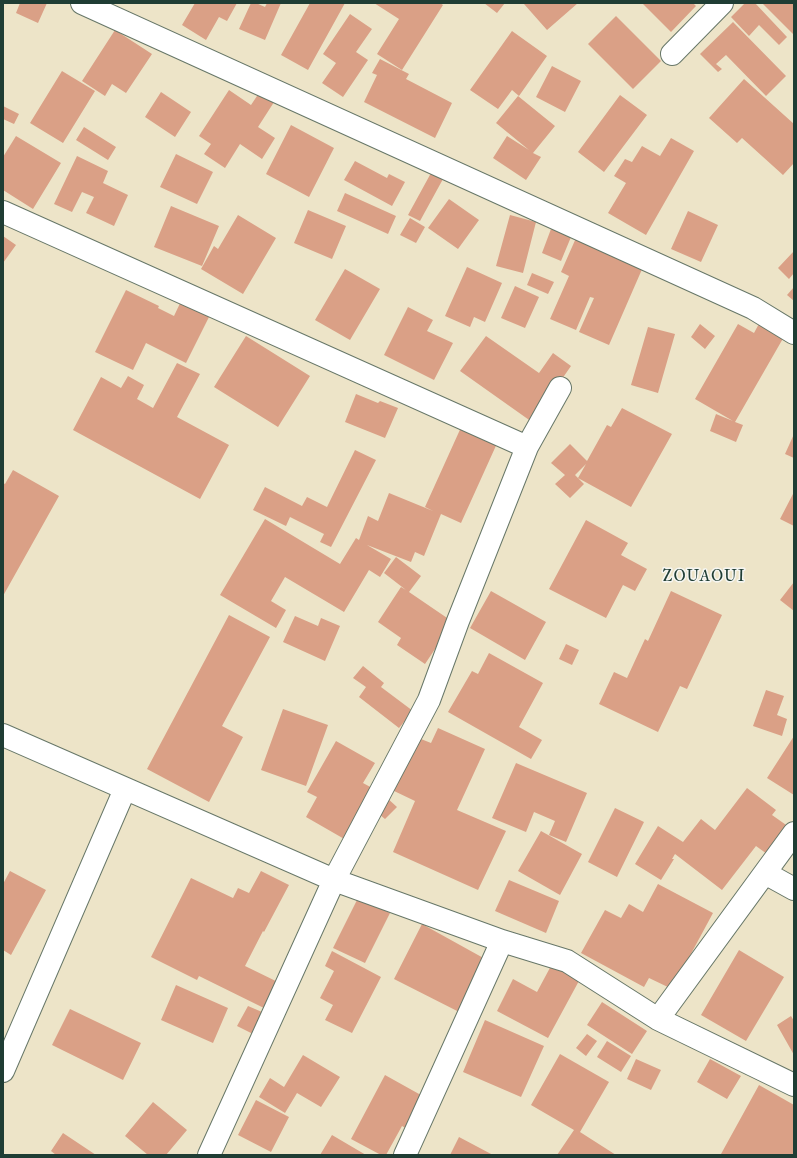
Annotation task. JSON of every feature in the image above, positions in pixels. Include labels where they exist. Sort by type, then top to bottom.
[{"type":"street","points":[[82,3],[753,308],[794,333]]},
{"type":"street","points":[[672,54],[722,3]]},
{"type":"street","points":[[3,212],[527,446]]},
{"type":"street","points":[[209,1155],[334,880],[429,700],[458,621],[527,446],[560,388]]},
{"type":"street","points":[[3,735],[334,880],[502,941],[567,961],[658,1019],[794,1085]]},
{"type":"street","points":[[3,1071],[125,789]]},
{"type":"street","points":[[658,1019],[794,833]]},
{"type":"street","points":[[765,873],[794,889]]},
{"type":"street","points":[[405,1155],[502,941]]},
{"type":"building","points":[[20,3],[47,3],[38,23],[16,13]]},
{"type":"building","points":[[195,3],[237,3],[227,21],[219,17],[206,40],[182,25]]},
{"type":"building","points":[[251,3],[256,3],[265,7],[267,3],[281,3],[265,40],[239,29]]},
{"type":"building","points":[[310,3],[345,3],[308,70],[281,55]]},
{"type":"building","points":[[374,3],[440,3],[443,5],[402,70],[377,54],[399,19]]},
{"type":"building","points":[[484,3],[505,3],[497,13]]},
{"type":"building","points":[[578,3],[547,30],[524,4]]},
{"type":"building","points":[[642,3],[693,3],[696,6],[671,32]]},
{"type":"building","points":[[745,3],[755,3],[787,37],[779,45],[759,25],[749,36],[731,17]]},
{"type":"building","points":[[762,3],[794,3],[794,35]]},
{"type":"building","points":[[350,14],[372,29],[356,52],[368,60],[343,97],[322,83],[336,63],[323,54]]},
{"type":"building","points":[[616,16],[661,61],[633,89],[588,44]]},
{"type":"building","points":[[733,22],[786,76],[766,96],[726,55],[716,64],[722,69],[718,72],[700,54]]},
{"type":"building","points":[[115,30],[152,54],[126,93],[112,84],[105,96],[82,81]]},
{"type":"building","points":[[512,31],[547,56],[519,96],[512,90],[498,109],[470,90]]},
{"type":"building","points":[[380,59],[409,74],[406,79],[452,103],[435,138],[364,102],[377,75],[372,73]]},
{"type":"building","points":[[552,66],[581,81],[565,112],[536,97]]},
{"type":"building","points":[[62,71],[95,91],[63,143],[30,123]]},
{"type":"building","points":[[744,79],[794,124],[794,163],[783,175],[742,138],[737,143],[709,118]]},
{"type":"building","points":[[229,90],[251,105],[261,90],[276,99],[258,127],[275,138],[262,159],[240,144],[225,168],[204,154],[211,144],[199,136]]},
{"type":"building","points":[[161,92],[191,112],[175,137],[145,117]]},
{"type":"building","points":[[620,95],[647,115],[604,172],[578,152]]},
{"type":"building","points":[[518,96],[555,126],[533,153],[541,157],[526,180],[493,158],[507,136],[529,150],[496,123]]},
{"type":"building","points":[[3,106],[19,114],[14,124],[3,119]]},
{"type":"building","points":[[291,125],[334,148],[309,197],[266,174]]},
{"type":"building","points":[[84,127],[116,147],[108,160],[76,140]]},
{"type":"building","points":[[16,136],[61,163],[33,209],[3,190],[3,157]]},
{"type":"building","points":[[671,138],[694,151],[646,235],[608,213],[626,183],[614,176],[625,159],[632,162],[642,146],[660,156]]},
{"type":"building","points":[[176,154],[213,172],[197,204],[160,187]]},
{"type":"building","points":[[77,156],[108,171],[103,183],[128,195],[114,226],[86,213],[94,197],[82,192],[72,212],[54,204]]},
{"type":"building","points":[[355,161],[387,178],[389,174],[405,182],[392,206],[344,180]]},
{"type":"building","points":[[431,173],[443,179],[420,221],[408,215]]},
{"type":"building","points":[[345,193],[396,216],[388,234],[337,211]]},
{"type":"building","points":[[449,199],[479,220],[458,249],[428,228]]},
{"type":"building","points":[[171,206],[219,226],[202,266],[154,247]]},
{"type":"building","points":[[308,210],[346,226],[332,259],[294,243]]},
{"type":"building","points":[[688,211],[718,225],[701,262],[671,249]]},
{"type":"building","points":[[238,215],[276,238],[243,294],[201,269],[214,246],[218,249]]},
{"type":"building","points":[[510,215],[536,222],[523,273],[496,266]]},
{"type":"building","points":[[410,218],[425,227],[416,243],[400,235]]},
{"type":"building","points":[[551,229],[571,237],[561,261],[542,253]]},
{"type":"building","points":[[3,236],[16,245],[3,263]]},
{"type":"building","points":[[576,238],[643,267],[609,345],[579,332],[594,298],[590,297],[576,330],[550,319],[569,276],[561,272]]},
{"type":"building","points":[[794,251],[794,273],[789,279],[778,268]]},
{"type":"building","points":[[467,267],[502,283],[485,322],[474,317],[470,327],[445,316]]},
{"type":"building","points":[[345,269],[380,289],[350,340],[315,320]]},
{"type":"building","points":[[532,273],[554,282],[548,294],[527,285]]},
{"type":"building","points":[[515,286],[539,297],[525,328],[501,318]]},
{"type":"building","points":[[794,287],[794,301],[787,295]]},
{"type":"building","points":[[126,290],[159,306],[158,308],[174,316],[183,297],[212,311],[186,363],[146,343],[133,370],[95,352]]},
{"type":"building","points":[[408,307],[433,320],[427,331],[453,343],[434,380],[384,355]]},
{"type":"building","points":[[761,320],[785,335],[735,422],[743,425],[736,442],[710,431],[716,414],[733,421],[695,399],[738,324],[754,333]]},
{"type":"building","points":[[700,324],[715,336],[705,349],[691,337]]},
{"type":"building","points":[[648,327],[675,334],[658,393],[631,385]]},
{"type":"building","points":[[246,336],[310,376],[278,427],[214,387]]},
{"type":"building","points":[[486,336],[539,373],[553,353],[571,366],[532,422],[460,371]]},
{"type":"building","points":[[177,363],[200,374],[177,417],[229,445],[200,499],[73,430],[101,377],[121,388],[128,376],[144,385],[137,399],[153,408]]},
{"type":"building","points":[[356,394],[378,403],[380,401],[398,408],[385,438],[345,422]]},
{"type":"building","points":[[622,408],[672,434],[631,507],[578,478],[584,484],[570,498],[555,484],[565,475],[551,463],[570,444],[587,461],[607,425],[611,427]],"holes":[[[586,464],[578,478],[575,475]]]},
{"type":"building","points":[[463,423],[499,439],[461,523],[441,514],[424,556],[415,552],[411,562],[367,545],[391,559],[380,577],[369,570],[344,612],[285,577],[271,601],[286,610],[276,628],[220,595],[265,519],[340,564],[356,538],[359,540],[368,516],[378,521],[389,493],[433,511],[425,507]]},
{"type":"building","points":[[794,434],[794,458],[785,454]]},
{"type":"building","points":[[355,450],[376,460],[331,547],[320,542],[324,534],[290,517],[286,526],[253,510],[265,487],[302,506],[307,497],[327,507]]},
{"type":"building","points":[[13,470],[59,496],[3,596],[3,483],[5,484]]},
{"type":"building","points":[[794,492],[794,526],[780,519]]},
{"type":"building","points":[[586,520],[628,543],[621,555],[647,569],[635,591],[623,585],[606,618],[549,589]]},
{"type":"building","points":[[396,557],[421,576],[409,592],[453,622],[425,664],[397,645],[401,638],[378,622],[401,587],[406,590],[384,573]]},
{"type":"building","points":[[794,582],[794,611],[780,600]]},
{"type":"building","points":[[491,591],[546,622],[525,660],[470,628]]},
{"type":"building","points":[[671,591],[722,615],[687,689],[680,686],[658,732],[599,704],[614,672],[627,678],[645,639],[648,641]]},
{"type":"building","points":[[229,615],[270,637],[222,726],[243,737],[209,802],[147,769]]},
{"type":"building","points":[[295,616],[318,626],[321,618],[340,626],[325,661],[283,642]]},
{"type":"building","points":[[566,644],[579,650],[572,665],[559,659]]},
{"type":"building","points":[[489,653],[543,683],[519,727],[542,740],[531,759],[448,712],[472,671],[478,674]]},
{"type":"building","points":[[363,666],[384,683],[381,687],[413,711],[399,728],[359,697],[366,687],[353,678]]},
{"type":"building","points":[[766,690],[784,696],[777,715],[787,719],[782,736],[753,726]]},
{"type":"building","points":[[283,709],[328,725],[306,786],[261,770]]},
{"type":"building","points":[[438,728],[485,749],[457,810],[506,831],[478,890],[393,852],[415,801],[392,790],[416,737],[431,743]]},
{"type":"building","points":[[794,736],[794,795],[767,778]]},
{"type":"building","points":[[336,741],[375,763],[363,783],[374,789],[346,840],[306,817],[317,797],[307,792]]},
{"type":"building","points":[[516,763],[587,793],[566,842],[549,835],[555,821],[534,812],[526,832],[492,818]]},
{"type":"building","points":[[747,788],[776,810],[772,815],[789,827],[767,854],[756,846],[722,890],[675,854],[672,859],[674,859],[661,880],[635,864],[658,826],[683,842],[701,819],[715,830]]},
{"type":"building","points":[[386,797],[397,807],[385,819],[374,810]]},
{"type":"building","points":[[615,808],[644,822],[617,877],[588,862]]},
{"type":"building","points":[[541,831],[582,854],[560,895],[518,871]]},
{"type":"building","points":[[10,871],[46,890],[11,955],[3,950],[3,884]]},
{"type":"building","points":[[261,871],[289,885],[245,966],[286,986],[272,1012],[199,976],[197,980],[151,957],[191,878],[233,898],[238,888],[249,893]]},
{"type":"building","points":[[509,880],[559,901],[546,933],[495,911]]},
{"type":"building","points":[[658,884],[713,913],[672,989],[649,978],[644,987],[581,953],[605,910],[621,918],[629,904],[643,912]]},
{"type":"building","points":[[358,898],[390,913],[365,963],[333,948]]},
{"type":"building","points":[[422,924],[487,960],[467,1016],[394,979]]},
{"type":"building","points":[[739,950],[784,977],[746,1041],[701,1015]]},
{"type":"building","points":[[332,951],[381,977],[352,1033],[325,1020],[333,1005],[320,998],[334,971],[325,966]]},
{"type":"building","points":[[552,964],[580,979],[548,1038],[497,1011],[513,979],[537,992]]},
{"type":"building","points":[[176,985],[228,1008],[213,1043],[161,1020]]},
{"type":"building","points":[[602,1002],[647,1031],[632,1054],[587,1025]]},
{"type":"building","points":[[248,1006],[269,1015],[259,1037],[237,1026]]},
{"type":"building","points":[[70,1009],[141,1043],[123,1080],[52,1045]]},
{"type":"building","points":[[791,1016],[794,1021],[794,1055],[777,1025]]},
{"type":"building","points":[[485,1020],[544,1046],[521,1097],[463,1072]]},
{"type":"building","points":[[587,1034],[597,1041],[586,1056],[576,1048]]},
{"type":"building","points":[[607,1041],[631,1056],[621,1072],[597,1057]]},
{"type":"building","points":[[560,1054],[609,1082],[580,1132],[616,1155],[557,1155],[574,1130],[531,1105]]},
{"type":"building","points":[[303,1055],[340,1077],[321,1107],[297,1093],[285,1113],[259,1097],[270,1078],[284,1087]]},
{"type":"building","points":[[636,1059],[661,1070],[651,1090],[627,1079]]},
{"type":"building","points":[[710,1059],[741,1076],[727,1099],[697,1082]]},
{"type":"building","points":[[385,1075],[428,1099],[411,1131],[402,1126],[386,1155],[381,1155],[351,1139]]},
{"type":"building","points":[[759,1085],[794,1105],[794,1155],[721,1154]]},
{"type":"building","points":[[256,1100],[289,1117],[271,1152],[238,1135]]},
{"type":"building","points":[[153,1102],[187,1130],[166,1155],[148,1155],[125,1136]]},
{"type":"building","points":[[63,1133],[96,1155],[56,1155],[51,1151]]},
{"type":"building","points":[[332,1135],[366,1155],[320,1155]]},
{"type":"building","points":[[459,1137],[493,1155],[450,1155]]},
{"type":"district","name":"ZOUAOUI","points":[[704,577]]}]
